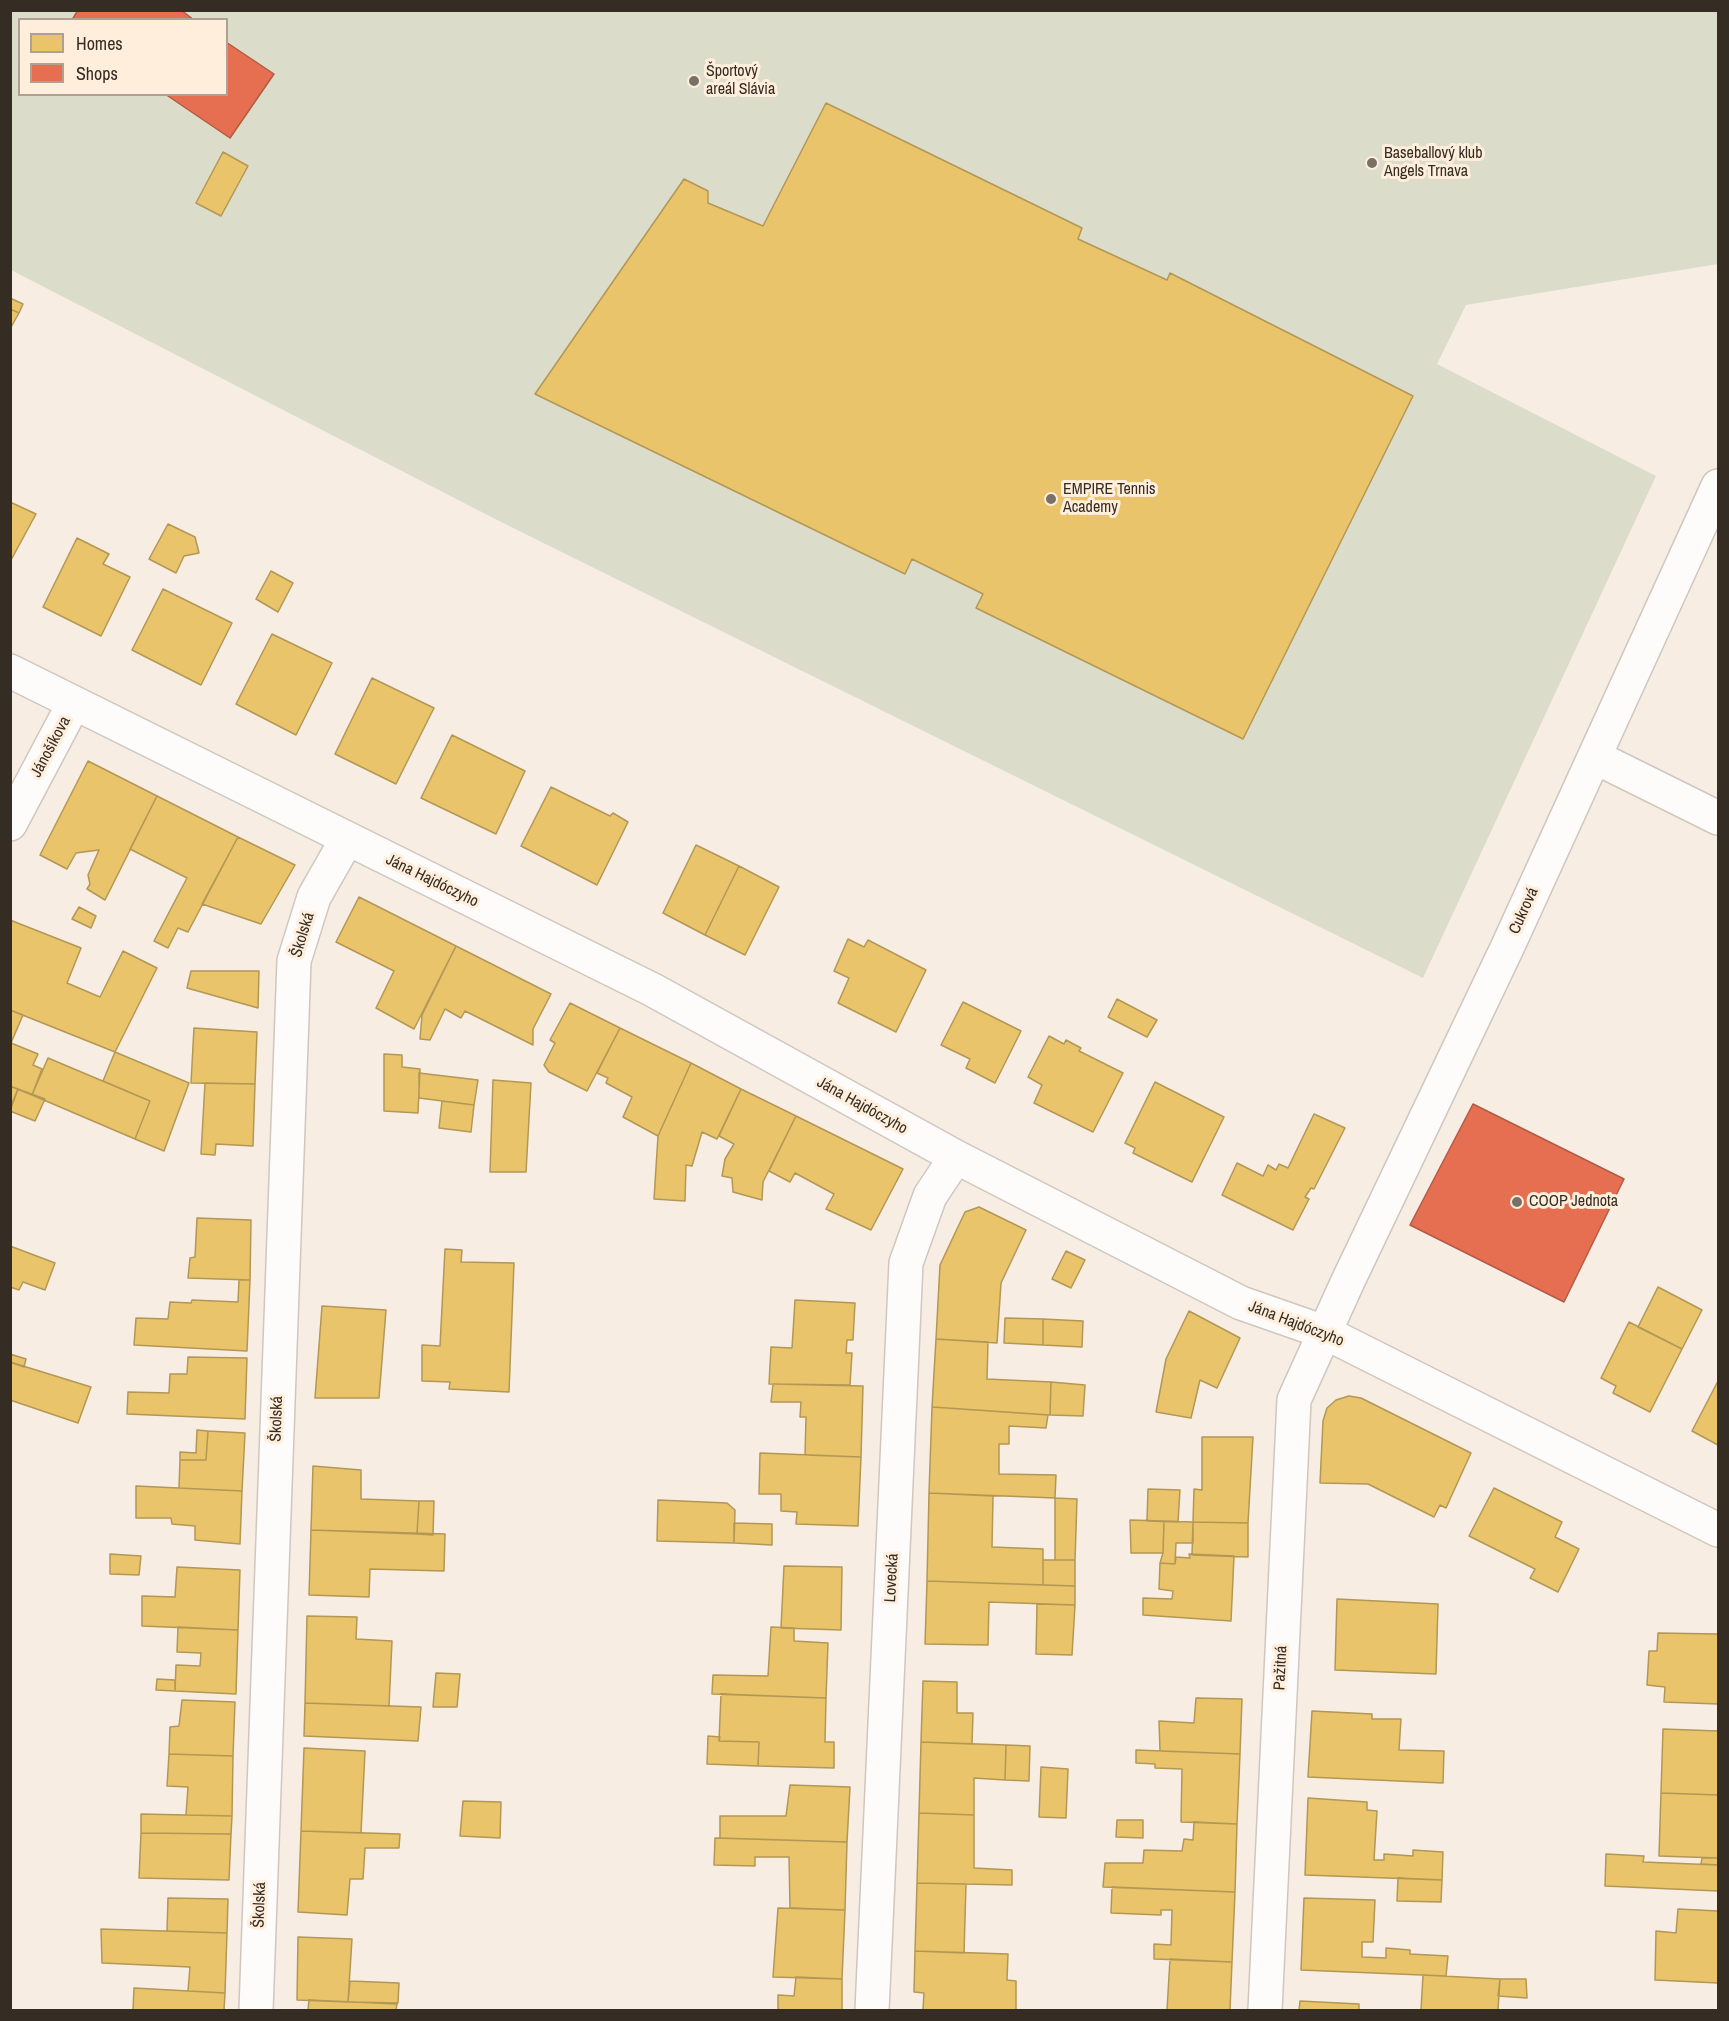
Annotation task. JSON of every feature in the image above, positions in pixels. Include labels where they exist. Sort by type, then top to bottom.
[{"type":"street","name":"Cukrová","points":[[1324,1332],[1507,948],[1719,486]]},
{"type":"street","name":"Jána Hajdóczyho","points":[[10,671],[652,990],[956,1157],[1241,1303],[1324,1332],[1719,1530]]},
{"type":"street","name":"Jánošíkova","points":[[10,824],[74,703]]},
{"type":"street","points":[[1595,756],[1719,818]]},
{"type":"street","name":"Školská","points":[[256,2010],[294,961],[314,897],[347,839]]},
{"type":"street","name":"Lovecká","points":[[872,2010],[906,1263],[930,1196],[956,1157]]},
{"type":"street","name":"Pažitná","points":[[1265,2010],[1294,1400],[1324,1332]]},
{"type":"green space","name":"EMPIRE Tennis Academy","points":[[10,11],[1718,11],[1718,264],[1466,305],[1437,364],[1656,476],[1423,978],[503,523],[11,270]]},
{"type":"building: Homes","points":[[826,103],[1082,228],[1078,239],[1167,280],[1170,273],[1413,396],[1243,739],[976,608],[983,594],[912,559],[905,574],[535,394],[684,179],[708,191],[708,203],[763,226]]},
{"type":"building: Homes","points":[[223,152],[248,166],[221,216],[196,203]]},
{"type":"building: Homes","points":[[10,298],[23,304],[19,313],[10,309]]},
{"type":"building: Homes","points":[[10,309],[19,313],[10,329]]},
{"type":"building: Homes","points":[[10,502],[36,514],[10,562]]},
{"type":"building: Homes","points":[[168,524],[195,537],[199,553],[184,556],[176,573],[149,559]]},
{"type":"building: Homes","points":[[77,538],[109,554],[103,564],[130,577],[101,636],[43,607]]},
{"type":"building: Homes","points":[[271,571],[293,583],[278,612],[256,599]]},
{"type":"building: Homes","points":[[163,589],[232,623],[201,685],[132,650]]},
{"type":"building: Homes","points":[[272,634],[332,663],[296,735],[236,704]]},
{"type":"building: Homes","points":[[372,678],[434,708],[396,784],[335,754]]},
{"type":"building: Homes","points":[[452,735],[525,771],[496,834],[421,798]]},
{"type":"building: Homes","points":[[88,761],[157,796],[105,900],[87,889],[90,884],[88,875],[99,850],[76,853],[67,869],[40,855]]},
{"type":"building: Homes","points":[[551,787],[610,816],[613,813],[628,822],[597,885],[521,846]]},
{"type":"building: Homes","points":[[157,796],[238,837],[188,932],[178,928],[168,948],[154,941],[187,878],[130,849]]},
{"type":"building: Homes","points":[[238,837],[295,865],[261,924],[202,904]]},
{"type":"building: Homes","points":[[696,845],[739,866],[705,935],[663,913]]},
{"type":"building: Homes","points":[[739,866],[779,887],[745,955],[705,935]]},
{"type":"building: Homes","points":[[359,897],[456,946],[414,1029],[376,1008],[394,971],[336,942]]},
{"type":"building: Homes","points":[[79,907],[96,916],[91,928],[72,919]]},
{"type":"building: Homes","points":[[10,920],[81,948],[67,983],[100,997],[123,951],[157,968],[115,1052],[10,1010]]},
{"type":"building: Homes","points":[[848,939],[864,947],[868,940],[926,970],[896,1032],[838,1003],[849,978],[834,971]]},
{"type":"building: Homes","points":[[456,946],[551,994],[533,1029],[533,1045],[465,1011],[461,1018],[445,1009],[430,1040],[420,1039],[422,1015]]},
{"type":"building: Homes","points":[[191,971],[259,971],[258,1008],[187,988]]},
{"type":"building: Homes","points":[[1117,999],[1157,1020],[1147,1037],[1108,1017]]},
{"type":"building: Homes","points":[[963,1002],[1021,1031],[995,1083],[966,1068],[970,1059],[941,1045]]},
{"type":"building: Homes","points":[[570,1003],[620,1028],[587,1091],[549,1072],[544,1065],[555,1043],[550,1040]]},
{"type":"building: Homes","points":[[10,1010],[23,1015],[11,1043],[38,1054],[33,1065],[42,1069],[32,1095],[10,1086]]},
{"type":"building: Homes","points":[[194,1028],[257,1032],[255,1084],[191,1083]]},
{"type":"building: Homes","points":[[620,1028],[691,1063],[658,1136],[623,1117],[632,1097],[606,1083],[608,1078],[597,1073]]},
{"type":"building: Homes","points":[[1049,1036],[1064,1044],[1066,1040],[1081,1048],[1079,1051],[1123,1073],[1093,1132],[1034,1103],[1042,1085],[1028,1077]]},
{"type":"building: Homes","points":[[115,1052],[189,1083],[164,1151],[135,1139],[150,1101],[103,1081]]},
{"type":"building: Homes","points":[[384,1054],[402,1055],[402,1067],[420,1069],[418,1113],[384,1111]]},
{"type":"building: Homes","points":[[48,1058],[150,1101],[135,1139],[32,1095]]},
{"type":"building: Homes","points":[[691,1063],[741,1089],[717,1139],[702,1132],[692,1166],[686,1165],[685,1201],[654,1199],[658,1136]]},
{"type":"building: Homes","points":[[419,1073],[478,1080],[474,1105],[419,1098]]},
{"type":"building: Homes","points":[[493,1080],[531,1083],[526,1172],[490,1172]]},
{"type":"building: Homes","points":[[1155,1082],[1224,1117],[1192,1182],[1133,1153],[1135,1148],[1125,1143]]},
{"type":"building: Homes","points":[[205,1083],[255,1084],[253,1146],[216,1144],[215,1155],[201,1154]]},
{"type":"building: Homes","points":[[10,1086],[18,1089],[10,1108]]},
{"type":"building: Homes","points":[[18,1089],[45,1099],[35,1121],[10,1111]]},
{"type":"building: Homes","points":[[741,1089],[796,1116],[763,1182],[762,1200],[733,1192],[732,1178],[722,1176],[725,1159],[734,1144],[719,1136]]},
{"type":"building: Homes","points":[[442,1101],[474,1105],[471,1132],[439,1128]]},
{"type":"building: Homes","points":[[1314,1114],[1345,1128],[1314,1189],[1311,1188],[1305,1197],[1309,1199],[1293,1230],[1222,1195],[1237,1163],[1263,1176],[1268,1165],[1276,1170],[1279,1164],[1288,1168]]},
{"type":"building: Homes","points":[[796,1116],[903,1169],[871,1230],[826,1209],[834,1194],[795,1173],[790,1182],[769,1171]]},
{"type":"building: Homes","points":[[979,1207],[1026,1230],[1001,1283],[997,1343],[936,1339],[940,1265],[965,1212]]},
{"type":"building: Homes","points":[[197,1218],[251,1220],[250,1280],[188,1278],[190,1258],[195,1257]]},
{"type":"building: Homes","points":[[10,1246],[55,1263],[45,1290],[23,1282],[19,1290],[10,1287]]},
{"type":"building: Homes","points":[[445,1249],[462,1250],[461,1262],[514,1263],[509,1392],[449,1389],[450,1382],[422,1381],[422,1345],[440,1346]]},
{"type":"building: Homes","points":[[1066,1251],[1085,1260],[1071,1288],[1052,1279]]},
{"type":"building: Homes","points":[[239,1280],[250,1280],[247,1351],[134,1345],[136,1318],[168,1319],[170,1302],[191,1303],[192,1300],[238,1302]]},
{"type":"building: Homes","points":[[1658,1287],[1702,1310],[1682,1349],[1638,1327]]},
{"type":"building: Homes","points":[[795,1300],[855,1303],[853,1340],[847,1340],[846,1353],[852,1353],[850,1385],[769,1384],[771,1347],[792,1348]]},
{"type":"building: Homes","points":[[322,1306],[386,1310],[379,1398],[315,1398]]},
{"type":"building: Homes","points":[[1189,1311],[1240,1338],[1217,1388],[1200,1380],[1191,1418],[1156,1412],[1166,1359]]},
{"type":"building: Homes","points":[[1005,1318],[1043,1319],[1043,1345],[1004,1343]]},
{"type":"building: Homes","points":[[1043,1319],[1083,1321],[1082,1347],[1043,1345]]},
{"type":"building: Homes","points":[[1629,1322],[1682,1349],[1650,1412],[1613,1393],[1616,1386],[1601,1378]]},
{"type":"building: Homes","points":[[936,1339],[988,1342],[987,1379],[1051,1382],[1050,1415],[932,1407]]},
{"type":"building: Homes","points":[[10,1354],[26,1359],[24,1367],[10,1362]]},
{"type":"building: Homes","points":[[188,1357],[247,1358],[245,1419],[127,1414],[128,1392],[169,1393],[170,1374],[187,1374]]},
{"type":"building: Homes","points":[[10,1362],[91,1387],[78,1423],[10,1400]]},
{"type":"building: Homes","points":[[1718,1381],[1718,1445],[1692,1431]]},
{"type":"building: Homes","points":[[1051,1382],[1085,1385],[1083,1416],[1050,1415]]},
{"type":"building: Homes","points":[[773,1384],[863,1386],[861,1457],[805,1455],[806,1417],[800,1417],[801,1402],[771,1402]]},
{"type":"building: Homes","points":[[1349,1396],[1361,1398],[1471,1453],[1446,1508],[1440,1505],[1434,1517],[1368,1484],[1320,1483],[1323,1421],[1327,1408],[1336,1400]]},
{"type":"building: Homes","points":[[932,1407],[1048,1415],[1046,1428],[1009,1426],[1009,1444],[999,1444],[999,1474],[1056,1475],[1055,1498],[929,1493]]},
{"type":"building: Homes","points":[[197,1430],[208,1431],[206,1460],[180,1460],[180,1452],[196,1453]]},
{"type":"building: Homes","points":[[208,1431],[245,1433],[242,1491],[179,1488],[180,1460],[206,1460]]},
{"type":"building: Homes","points":[[1202,1437],[1253,1437],[1248,1523],[1193,1522],[1194,1489],[1202,1490]]},
{"type":"building: Homes","points":[[760,1453],[861,1457],[858,1526],[796,1524],[797,1512],[781,1511],[781,1494],[759,1494]]},
{"type":"building: Homes","points":[[313,1466],[361,1470],[361,1499],[419,1501],[417,1534],[311,1530]]},
{"type":"building: Homes","points":[[136,1486],[242,1491],[240,1544],[195,1540],[195,1526],[172,1524],[171,1518],[136,1518]]},
{"type":"building: Homes","points":[[1494,1488],[1562,1522],[1555,1537],[1579,1549],[1558,1592],[1530,1578],[1535,1569],[1469,1536]]},
{"type":"building: Homes","points":[[1148,1489],[1180,1490],[1178,1522],[1147,1521]]},
{"type":"building: Homes","points":[[929,1493],[993,1496],[992,1547],[1043,1549],[1043,1585],[927,1581]]},
{"type":"building: Homes","points":[[1055,1498],[1077,1499],[1075,1560],[1055,1560]]},
{"type":"building: Homes","points":[[658,1500],[727,1503],[735,1510],[734,1543],[657,1541]]},
{"type":"building: Homes","points":[[419,1501],[434,1501],[433,1535],[417,1534]]},
{"type":"building: Homes","points":[[1130,1520],[1164,1521],[1163,1553],[1131,1553]]},
{"type":"building: Homes","points":[[1164,1521],[1193,1522],[1193,1543],[1176,1543],[1175,1564],[1160,1563],[1163,1553]]},
{"type":"building: Homes","points":[[1193,1522],[1248,1523],[1248,1557],[1192,1555]]},
{"type":"building: Homes","points":[[734,1523],[772,1524],[772,1545],[734,1543]]},
{"type":"building: Homes","points":[[311,1530],[445,1534],[444,1571],[370,1569],[369,1597],[309,1595]]},
{"type":"building: Homes","points":[[110,1554],[141,1556],[139,1575],[110,1574]]},
{"type":"building: Homes","points":[[1189,1554],[1234,1556],[1231,1621],[1143,1615],[1143,1598],[1172,1599],[1173,1591],[1159,1589],[1160,1563],[1175,1564],[1176,1557],[1190,1558]]},
{"type":"building: Homes","points":[[1043,1560],[1075,1560],[1075,1586],[1043,1585]]},
{"type":"building: Homes","points":[[784,1566],[842,1567],[841,1630],[781,1628]]},
{"type":"building: Homes","points":[[177,1567],[240,1570],[238,1630],[142,1626],[142,1596],[175,1597]]},
{"type":"building: Homes","points":[[927,1581],[1075,1586],[1075,1605],[989,1602],[988,1645],[925,1644]]},
{"type":"building: Homes","points":[[1337,1599],[1438,1604],[1436,1674],[1335,1670]]},
{"type":"building: Homes","points":[[1037,1604],[1075,1605],[1072,1655],[1036,1654]]},
{"type":"building: Homes","points":[[307,1616],[357,1617],[356,1639],[392,1641],[389,1706],[305,1703]]},
{"type":"building: Homes","points":[[178,1627],[238,1630],[236,1694],[175,1691],[176,1665],[200,1666],[201,1653],[177,1652]]},
{"type":"building: Homes","points":[[771,1627],[794,1628],[794,1641],[828,1643],[826,1698],[712,1694],[713,1675],[768,1676]]},
{"type":"building: Homes","points":[[1658,1633],[1718,1634],[1718,1704],[1664,1702],[1665,1687],[1647,1685],[1649,1651],[1657,1651]]},
{"type":"building: Homes","points":[[436,1673],[460,1674],[457,1707],[433,1707]]},
{"type":"building: Homes","points":[[157,1679],[175,1680],[175,1691],[156,1690]]},
{"type":"building: Homes","points":[[923,1681],[957,1682],[957,1713],[973,1713],[972,1744],[921,1742]]},
{"type":"building: Homes","points":[[721,1694],[826,1698],[825,1742],[834,1742],[834,1768],[758,1766],[759,1742],[719,1741]]},
{"type":"building: Homes","points":[[1196,1698],[1242,1699],[1240,1754],[1160,1751],[1159,1721],[1194,1723]]},
{"type":"building: Homes","points":[[182,1700],[235,1702],[233,1756],[169,1754],[170,1727],[179,1726]]},
{"type":"building: Homes","points":[[305,1703],[421,1707],[418,1741],[304,1736]]},
{"type":"building: Homes","points":[[1312,1711],[1372,1714],[1372,1719],[1401,1719],[1399,1750],[1444,1751],[1443,1783],[1308,1777]]},
{"type":"building: Homes","points":[[1663,1729],[1718,1731],[1718,1795],[1661,1793]]},
{"type":"building: Homes","points":[[708,1736],[720,1737],[719,1741],[759,1742],[758,1766],[707,1764]]},
{"type":"building: Homes","points":[[921,1742],[1006,1745],[1005,1780],[974,1778],[974,1815],[919,1813]]},
{"type":"building: Homes","points":[[1006,1745],[1030,1746],[1029,1781],[1005,1780]]},
{"type":"building: Homes","points":[[304,1748],[365,1751],[361,1833],[301,1831]]},
{"type":"building: Homes","points":[[1136,1750],[1240,1754],[1237,1824],[1181,1822],[1182,1769],[1155,1768],[1155,1764],[1136,1763]]},
{"type":"building: Homes","points":[[169,1754],[233,1756],[232,1816],[186,1815],[188,1787],[167,1786]]},
{"type":"building: Homes","points":[[1041,1767],[1068,1769],[1066,1818],[1039,1817]]},
{"type":"building: Homes","points":[[790,1785],[850,1787],[847,1842],[720,1838],[720,1816],[786,1816]]},
{"type":"building: Homes","points":[[1661,1793],[1718,1795],[1718,1858],[1659,1856]]},
{"type":"building: Homes","points":[[1308,1798],[1367,1802],[1367,1810],[1377,1811],[1374,1860],[1384,1860],[1384,1854],[1413,1856],[1413,1850],[1443,1852],[1442,1880],[1305,1875]]},
{"type":"building: Homes","points":[[463,1801],[501,1802],[500,1838],[460,1836]]},
{"type":"building: Homes","points":[[919,1813],[974,1815],[974,1868],[1012,1870],[1012,1885],[917,1883]]},
{"type":"building: Homes","points":[[141,1814],[232,1816],[231,1834],[141,1833]]},
{"type":"building: Homes","points":[[1117,1820],[1143,1820],[1143,1838],[1116,1837]]},
{"type":"building: Homes","points":[[1194,1822],[1237,1824],[1235,1892],[1103,1887],[1105,1863],[1143,1863],[1144,1850],[1182,1851],[1184,1839],[1193,1840]]},
{"type":"building: Homes","points":[[301,1831],[400,1834],[399,1848],[365,1848],[363,1879],[350,1879],[347,1915],[298,1912]]},
{"type":"building: Homes","points":[[141,1833],[231,1834],[229,1880],[139,1878]]},
{"type":"building: Homes","points":[[715,1838],[847,1842],[845,1910],[790,1908],[789,1857],[755,1857],[755,1866],[714,1865]]},
{"type":"building: Homes","points":[[1606,1854],[1644,1856],[1643,1862],[1718,1865],[1718,1891],[1605,1886]]},
{"type":"building: Homes","points":[[1702,1858],[1718,1858],[1718,1865],[1701,1864]]},
{"type":"building: Homes","points":[[1398,1878],[1442,1880],[1441,1902],[1397,1901]]},
{"type":"building: Homes","points":[[917,1883],[966,1884],[964,1953],[915,1951]]},
{"type":"building: Homes","points":[[1112,1887],[1235,1892],[1232,1962],[1154,1959],[1154,1944],[1171,1945],[1172,1910],[1161,1910],[1161,1915],[1111,1913]]},
{"type":"building: Homes","points":[[168,1898],[228,1899],[227,1933],[167,1931]]},
{"type":"building: Homes","points":[[1304,1898],[1375,1900],[1373,1942],[1362,1942],[1362,1957],[1386,1958],[1386,1948],[1410,1950],[1410,1954],[1448,1956],[1446,1976],[1301,1970]]},
{"type":"building: Homes","points":[[778,1908],[845,1910],[842,1979],[773,1977]]},
{"type":"building: Homes","points":[[1678,1909],[1718,1911],[1718,1983],[1655,1980],[1656,1931],[1676,1933]]},
{"type":"building: Homes","points":[[101,1929],[227,1933],[225,1993],[188,1991],[190,1967],[102,1963]]},
{"type":"building: Homes","points":[[298,1937],[352,1939],[348,2002],[297,2000]]},
{"type":"building: Homes","points":[[915,1951],[1008,1954],[1007,1980],[1016,1981],[1016,2010],[923,2010],[924,1993],[914,1992]]},
{"type":"building: Homes","points":[[1170,1959],[1232,1962],[1230,2010],[1167,2010]]},
{"type":"building: Homes","points":[[1423,1975],[1500,1979],[1498,2010],[1421,2010]]},
{"type":"building: Homes","points":[[796,1977],[842,1979],[842,2010],[778,2010],[778,1995],[794,1996]]},
{"type":"building: Homes","points":[[1500,1979],[1526,1979],[1527,1998],[1498,1996]]},
{"type":"building: Homes","points":[[350,1981],[399,1983],[398,2003],[348,2002]]},
{"type":"building: Homes","points":[[134,1988],[225,1993],[224,2010],[133,2010]]},
{"type":"building: Homes","points":[[309,2000],[397,2004],[396,2010],[308,2010]]},
{"type":"building: Homes","points":[[1300,2001],[1359,2004],[1359,2010],[1299,2010]]},
{"type":"building: Shops","points":[[78,10],[181,10],[191,18],[73,18]]},
{"type":"building: Shops","points":[[228,43],[274,74],[230,138],[168,96],[228,96]]},
{"type":"building: Shops","name":"COOP Jednota","points":[[1473,1104],[1624,1179],[1564,1302],[1410,1225]]},
{"type":"place","name":"Športový areál Slávia","points":[[694,81]]},
{"type":"place","name":"Baseballový klub Angels Trnava","points":[[1372,163]]},
{"type":"place","name":"EMPIRE Tennis Academy","points":[[1051,499]]},
{"type":"place","name":"COOP Jednota","points":[[1517,1202]]}]
